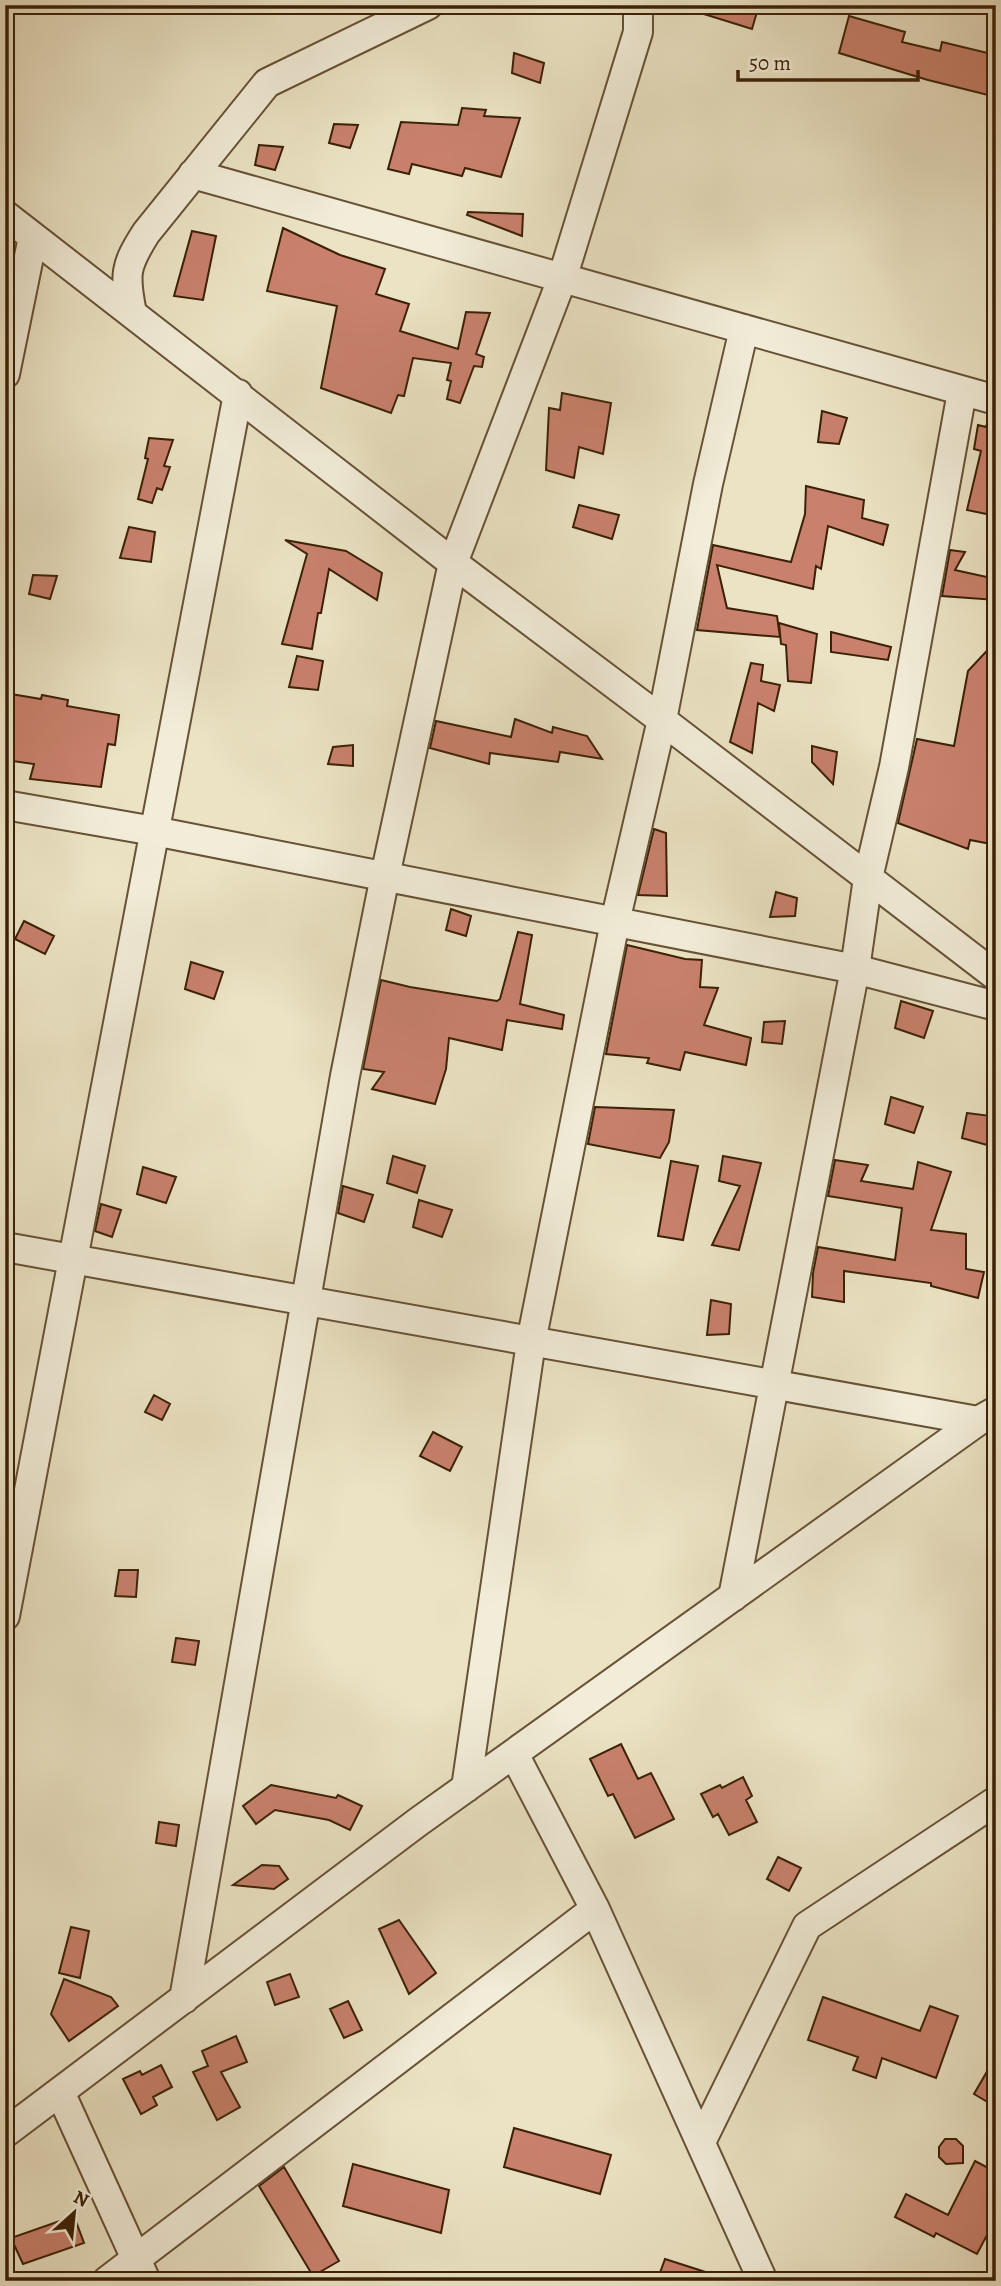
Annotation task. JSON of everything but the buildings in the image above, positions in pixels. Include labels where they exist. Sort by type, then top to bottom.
[{"type":"street","points":[[132,313],[125,283],[130,258],[146,233],[267,83],[428,5]]},
{"type":"street","points":[[184,1999],[345,1076],[453,563],[562,279],[638,32],[638,5]]},
{"type":"street","points":[[193,174],[996,400]]},
{"type":"street","points":[[5,215],[453,563],[996,976]]},
{"type":"street","points":[[5,374],[33,237]]},
{"type":"street","points":[[466,1787],[530,1342],[615,922],[662,720],[708,484],[744,329]]},
{"type":"street","points":[[733,1597],[855,969],[869,878],[894,767],[962,392]]},
{"type":"street","points":[[5,1616],[238,394]]},
{"type":"street","points":[[5,804],[855,969],[996,1006]]},
{"type":"street","points":[[5,1247],[774,1385],[987,1416]]},
{"type":"street","points":[[5,2133],[466,1787],[987,1416]]},
{"type":"street","points":[[513,1754],[595,1909],[763,2281]]},
{"type":"street","points":[[701,2143],[807,1926],[996,1801]]},
{"type":"street","points":[[107,2281],[141,2270],[595,1909]]},
{"type":"street","points":[[60,2092],[141,2270]]}]
